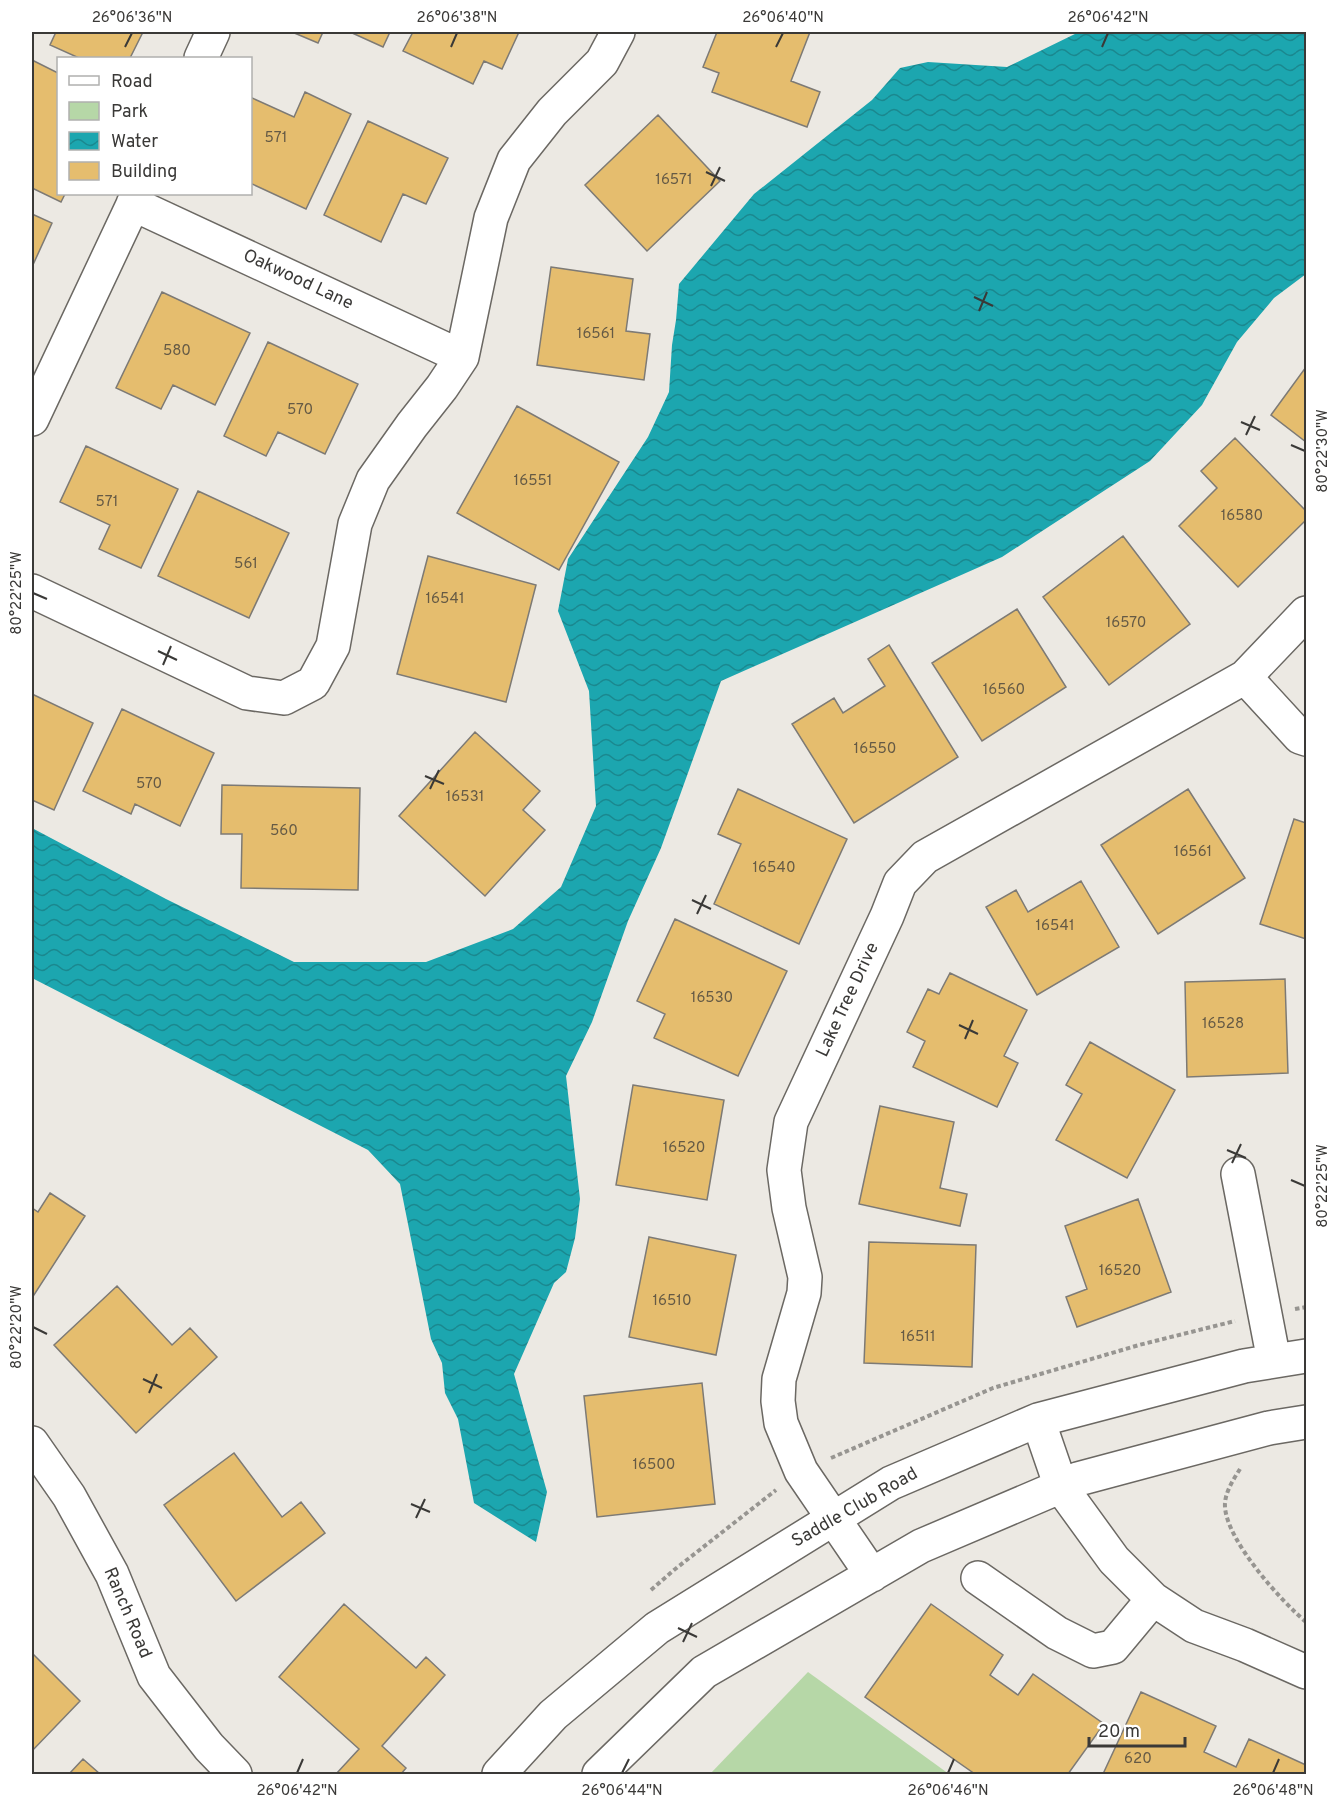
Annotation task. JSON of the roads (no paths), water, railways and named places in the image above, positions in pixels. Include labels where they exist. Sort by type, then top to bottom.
[{"type":"street","points":[[201,57],[213,32]]},
{"type":"street","points":[[32,591],[247,693],[284,698],[314,684],[333,646],[341,591],[355,524],[373,480],[462,357],[491,218],[514,160],[552,112],[602,62],[618,32]]},
{"type":"street","points":[[32,419],[136,199]]},
{"type":"street","name":"Oakwood Lane","points":[[136,199],[462,357]]},
{"type":"street","name":"Lake Tree Drive","points":[[872,1575],[801,1471],[781,1423],[778,1401],[779,1379],[804,1293],[805,1277],[789,1208],[784,1170],[791,1122],[887,916],[900,883],[926,857],[1245,677],[1306,613]]},
{"type":"street","points":[[1245,677],[1300,737],[1306,740]]},
{"type":"street","points":[[1238,1174],[1274,1361]]},
{"type":"street","name":"Saddle Club Road","points":[[499,1774],[553,1715],[657,1628],[891,1483],[1038,1420],[1244,1366],[1306,1356]]},
{"type":"street","points":[[1038,1420],[1061,1487],[1114,1560],[1153,1599],[1194,1626],[1245,1645],[1306,1672]]},
{"type":"street","points":[[599,1774],[704,1672],[921,1546],[1078,1479],[1269,1428],[1306,1422]]},
{"type":"street","name":"Ranch Road","points":[[32,1443],[69,1496],[112,1574],[154,1676],[209,1747],[235,1774]]},
{"type":"street","points":[[978,1578],[1058,1633],[1093,1651],[1113,1647],[1153,1599]]},
{"type":"water","points":[[1079,32],[1306,32],[1306,274],[1274,298],[1237,342],[1202,405],[1150,461],[1002,557],[721,681],[661,848],[628,921],[592,1022],[566,1076],[580,1199],[575,1238],[566,1272],[554,1283],[514,1374],[547,1492],[536,1542],[474,1503],[458,1419],[445,1393],[442,1363],[431,1339],[400,1184],[368,1150],[32,978],[32,828],[166,899],[294,962],[426,962],[513,929],[561,887],[596,806],[589,691],[558,611],[568,559],[648,437],[669,392],[679,284],[754,194],[872,100],[900,68],[928,62],[1007,67]]}]
